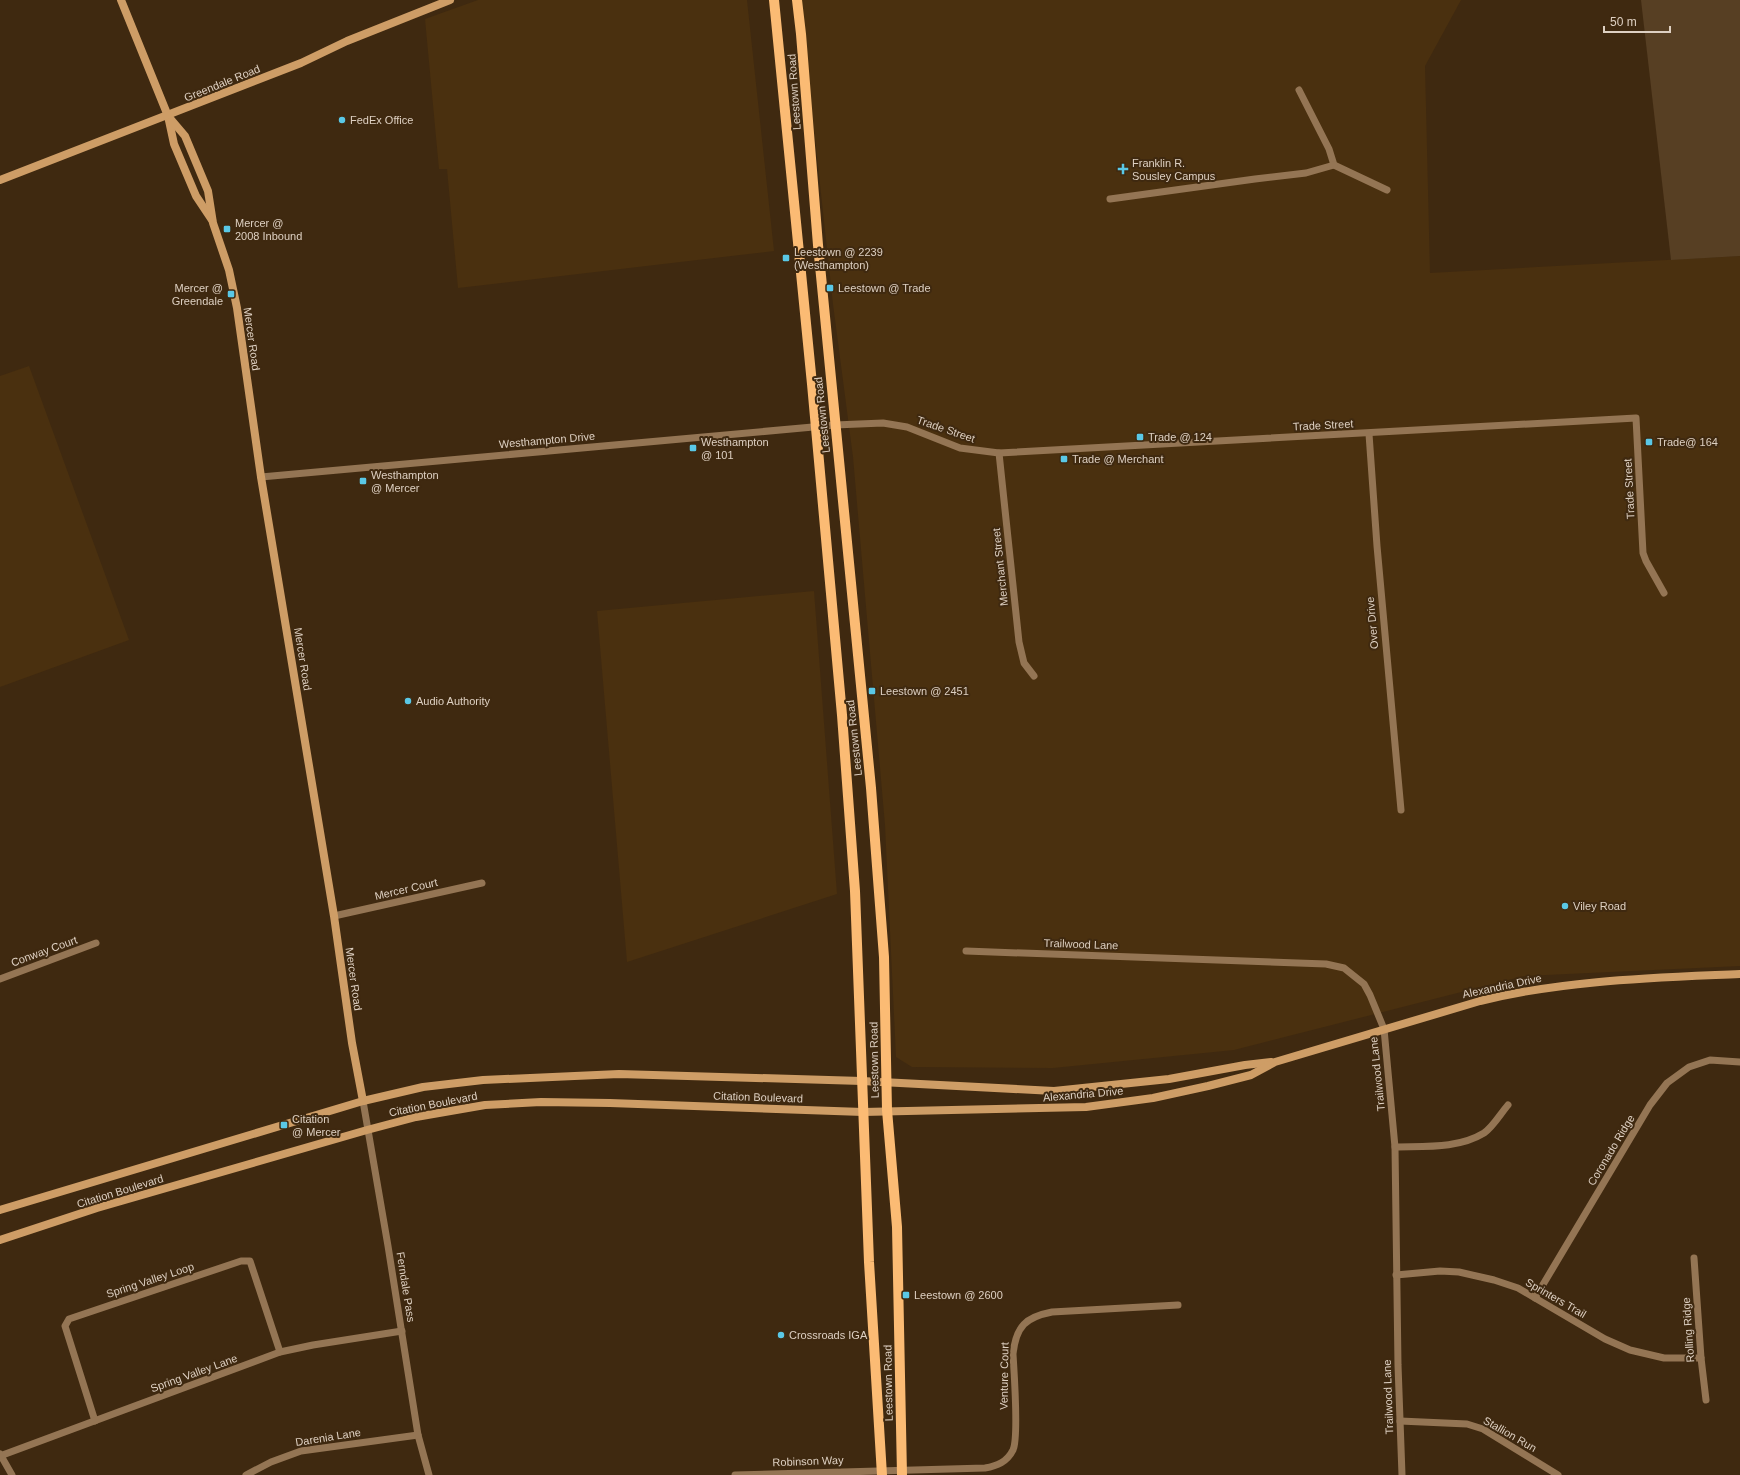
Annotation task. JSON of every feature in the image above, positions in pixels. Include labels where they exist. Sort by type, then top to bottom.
[{"type":"main road","name":"Leestown Road","points":[[774,0],[816,427],[842,715],[853,868],[868,1262],[882,1472]]},
{"type":"main road","name":"Leestown Road","points":[[797,0],[802,34],[817,238],[869,775],[884,957],[887,1110],[897,1227],[902,1472]]},
{"type":"street","name":"Mercer Road","points":[[121,0],[168,116],[174,144],[196,196],[213,223]]},
{"type":"street","name":"Greendale Road","points":[[0,180],[168,116],[301,63],[347,41],[450,0]]},
{"type":"street","points":[[1299,90],[1329,149],[1334,165]]},
{"type":"street","name":"Mercer Road","points":[[168,116],[185,136],[208,191],[213,223],[230,270],[261,478],[334,916],[352,1043],[363,1101]]},
{"type":"street","points":[[1110,200],[1306,173],[1334,165],[1387,190]]},
{"type":"street","name":"Trade Street","points":[[835,425],[883,423],[920,431],[960,448],[999,453],[1369,434],[1636,418],[1643,553],[1664,593]]},
{"type":"street","name":"Westhampton Drive","points":[[261,478],[835,425]]},
{"type":"street","name":"Over Drive","points":[[1369,434],[1377,553],[1401,810]]},
{"type":"street","name":"Merchant Street","points":[[999,453],[1019,642],[1024,663],[1034,676]]},
{"type":"street","name":"Mercer Court","points":[[334,916],[482,883]]},
{"type":"street","name":"Conway Court","points":[[0,979],[96,943]]},
{"type":"street","name":"Trailwood Lane","points":[[966,950],[1326,964],[1344,968],[1364,984],[1374,1002],[1384,1029],[1395,1148],[1396,1275],[1402,1475]]},
{"type":"street","name":"Alexandria Drive","points":[[887,1110],[1034,1109],[1093,1106],[1152,1098],[1252,1075],[1276,1062],[1480,1001],[1528,990],[1627,979],[1740,974]]},
{"type":"street","name":"Coronado Ridge","points":[[1535,1298],[1650,1105],[1667,1083],[1689,1067],[1710,1060],[1740,1062]]},
{"type":"street","name":"Alexandria Drive","points":[[886,1083],[1054,1091],[1169,1079],[1245,1065],[1276,1062]]},
{"type":"street","name":"Citation Boulevard","points":[[0,1210],[363,1101],[423,1087],[483,1080],[619,1074],[886,1083]]},
{"type":"street","name":"Ferndale Pass","points":[[363,1101],[418,1435],[429,1475]]},
{"type":"street","name":"Citation Boulevard","points":[[0,1240],[97,1208],[367,1130],[416,1117],[485,1106],[541,1102],[863,1112],[887,1110]]},
{"type":"street","points":[[1395,1148],[1443,1145],[1473,1138],[1485,1132],[1508,1105]]},
{"type":"street","name":"Rolling Ridge","points":[[1694,1258],[1701,1358],[1706,1400]]},
{"type":"street","name":"Spring Valley Loop","points":[[95,1421],[66,1326],[69,1319],[241,1261],[250,1261],[280,1352]]},
{"type":"street","name":"Sprinters Trail","points":[[1396,1275],[1440,1271],[1472,1274],[1518,1288],[1605,1339],[1630,1350],[1664,1358],[1701,1358]]},
{"type":"street","name":"Venture Court","points":[[882,1472],[985,1468],[998,1464],[1008,1457],[1013,1450],[1015,1437],[1014,1340],[1018,1331],[1026,1322],[1037,1315],[1052,1312],[1178,1305]]},
{"type":"street","name":"Spring Valley Lane","points":[[0,1455],[280,1352],[313,1345],[402,1331]]},
{"type":"street","name":"Stallion Run","points":[[1400,1421],[1468,1424],[1482,1429],[1558,1475]]},
{"type":"street","name":"Darenia Lane","points":[[246,1475],[271,1462],[301,1451],[418,1435]]},
{"type":"street","points":[[0,1455],[12,1475]]},
{"type":"street","name":"Robinson Way","points":[[735,1475],[882,1472]]},
{"type":"shaded area","points":[[478,0],[747,0],[774,251],[458,288],[447,169],[439,169],[425,19]]},
{"type":"shaded area","points":[[800,0],[1461,0],[1425,66],[1430,273],[1740,256],[1740,966],[1524,976],[1234,1050],[1053,1068],[912,1067],[896,1057],[885,825],[853,457],[833,304]]},
{"type":"shaded area","points":[[1641,0],[1740,0],[1740,256],[1671,260]]},
{"type":"shaded area","points":[[29,366],[129,640],[0,687],[0,376]]},
{"type":"shaded area","points":[[814,591],[837,894],[627,962],[597,611]]},
{"type":"place","name":"FedEx Office","points":[[342,120]]},
{"type":"place","name":"Franklin R. Sousley Campus","points":[[1123,169]]},
{"type":"place","name":"Mercer @ 2008 Inbound","points":[[227,229]]},
{"type":"place","name":"Leestown @ 2239 (Westhampton)","points":[[786,258]]},
{"type":"place","name":"Leestown @ Trade","points":[[830,288]]},
{"type":"place","name":"Mercer @ Greendale","points":[[231,294]]},
{"type":"place","name":"Trade @ 124","points":[[1140,437]]},
{"type":"place","name":"Trade@ 164","points":[[1649,442]]},
{"type":"place","name":"Westhampton @ 101","points":[[693,448]]},
{"type":"place","name":"Trade @ Merchant","points":[[1064,459]]},
{"type":"place","name":"Westhampton @ Mercer","points":[[363,481]]},
{"type":"place","name":"Leestown @ 2451","points":[[872,691]]},
{"type":"place","name":"Audio Authority","points":[[408,701]]},
{"type":"place","name":"Viley Road","points":[[1565,906]]},
{"type":"place","name":"Citation @ Mercer","points":[[284,1125]]},
{"type":"place","name":"Leestown @ 2600","points":[[906,1295]]},
{"type":"place","name":"Crossroads IGA","points":[[781,1335]]}]
